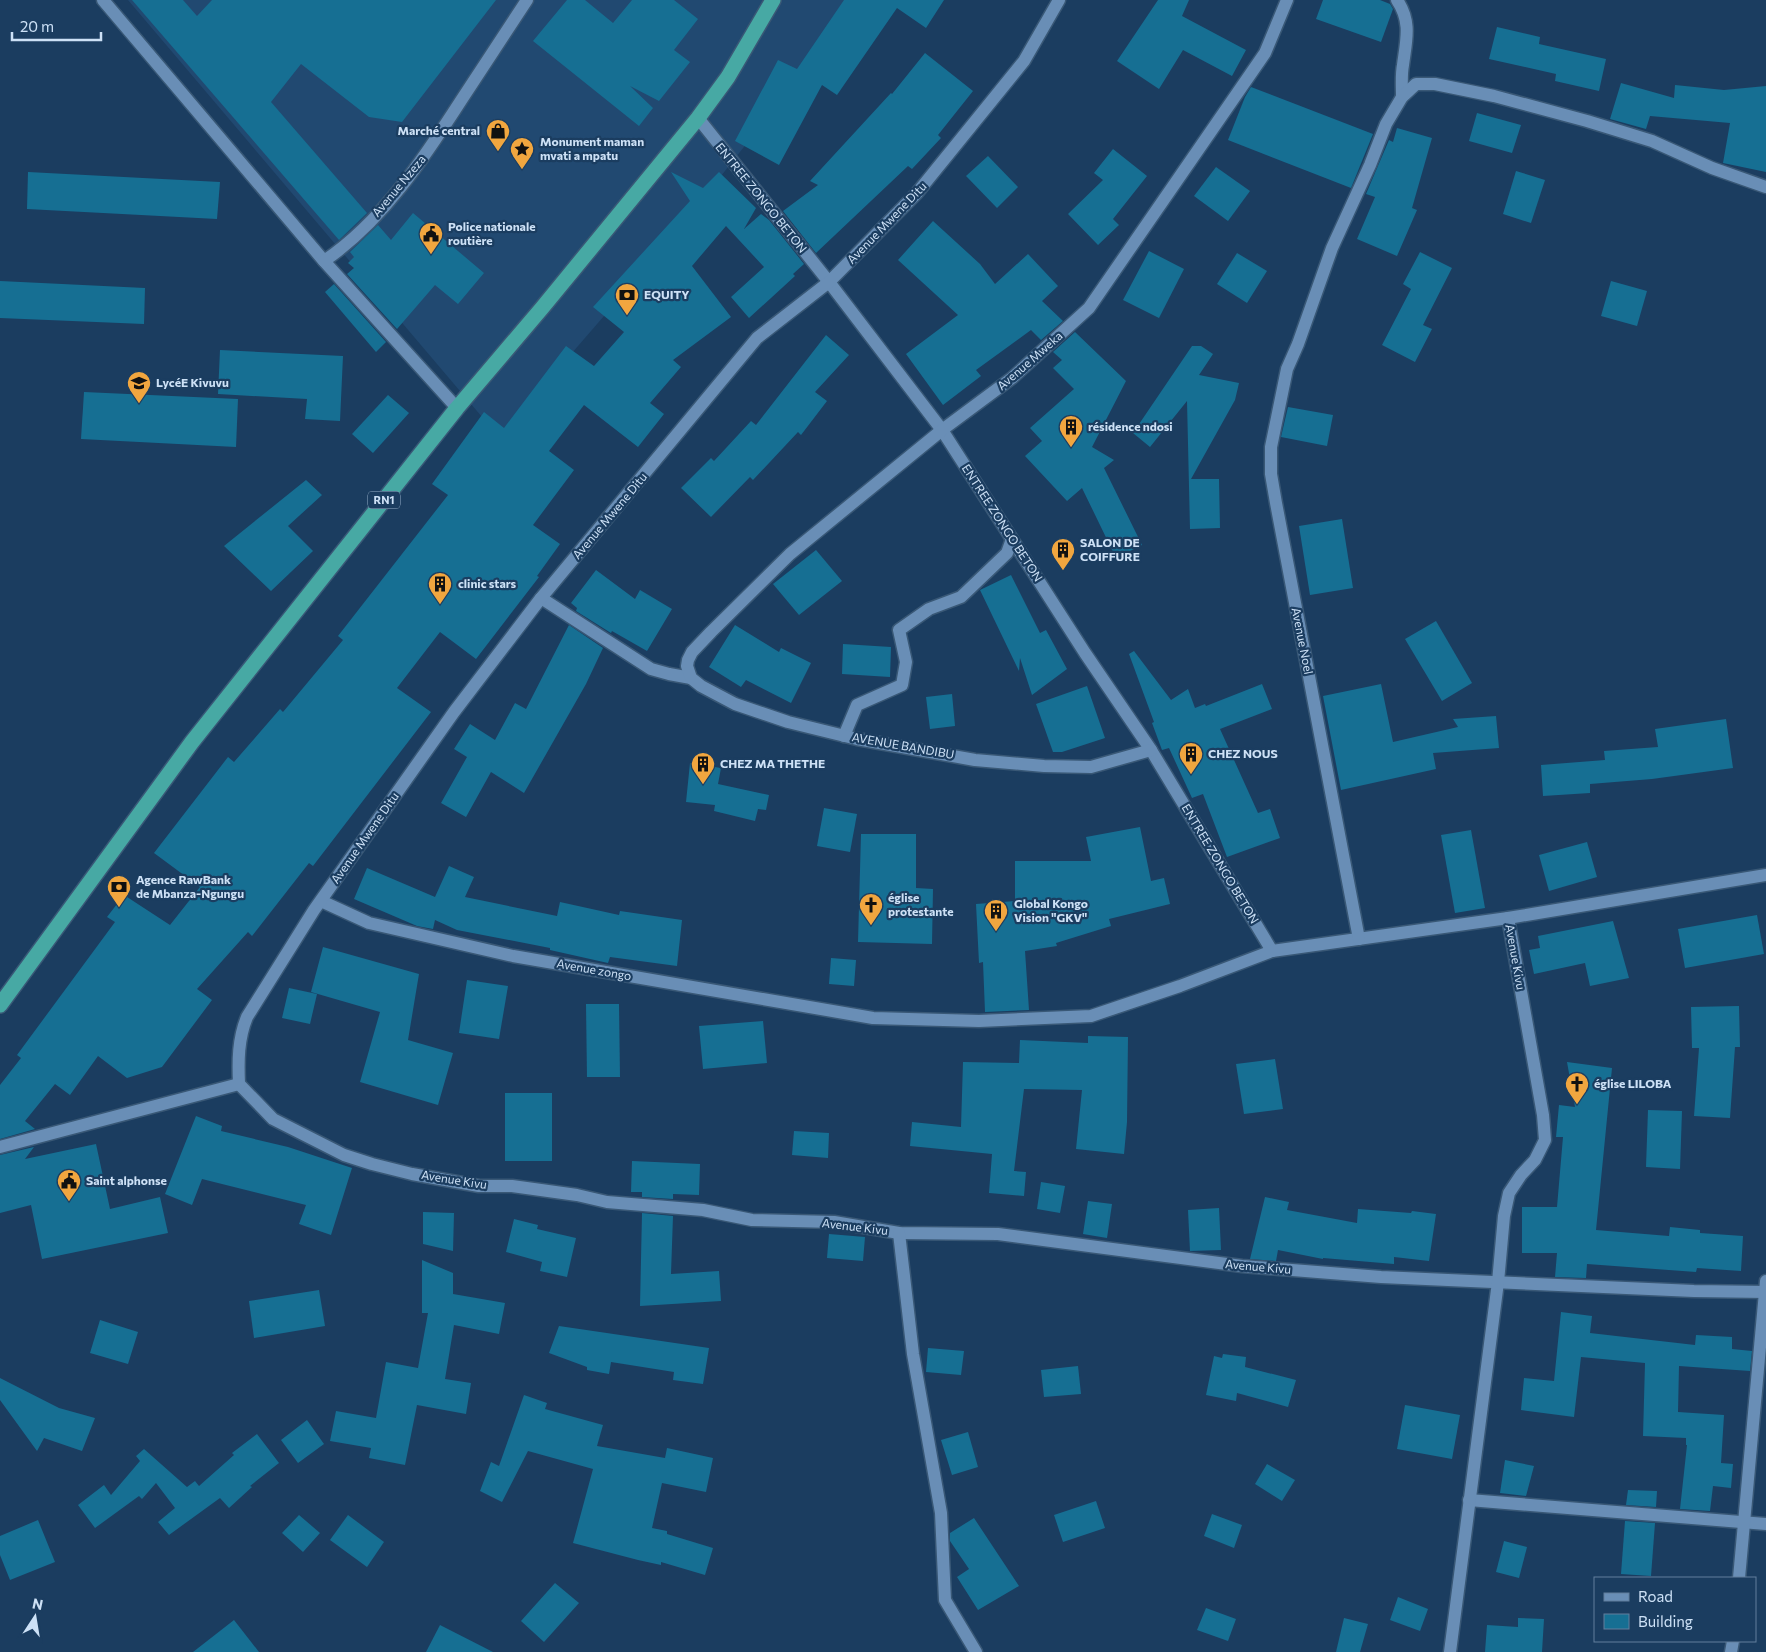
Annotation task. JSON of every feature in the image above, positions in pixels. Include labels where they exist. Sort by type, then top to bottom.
[{"type":"highway","name":"RN1","points":[[0,1005],[192,742],[457,408],[698,118],[728,77],[773,0]]},
{"type":"street","points":[[103,0],[324,261],[457,408]]},
{"type":"street","name":"Avenue Nzeza","points":[[324,261],[344,248],[392,198],[432,146],[527,0]]},
{"type":"street","name":"Avenue Mwene Ditu","points":[[239,1084],[239,1047],[241,1031],[247,1017],[321,902],[454,712],[540,598],[757,338],[829,282],[917,194],[1024,61],[1060,0]]},
{"type":"street","name":"Avenue Mweka","points":[[691,678],[687,666],[692,652],[790,554],[942,430],[1012,378],[1089,308],[1265,53],[1287,0]]},
{"type":"street","points":[[1397,0],[1404,9],[1408,34],[1402,67],[1402,97]]},
{"type":"street","points":[[1402,97],[1416,84],[1435,84],[1538,107],[1652,141],[1712,168],[1766,187]]},
{"type":"street","name":"Avenue Noel","points":[[1359,939],[1271,474],[1271,446],[1287,369],[1298,344],[1332,248],[1370,165],[1386,124],[1402,97]]},
{"type":"street","name":"ENTREE ZONGO BETON","points":[[698,118],[829,282],[942,430],[1085,653],[1151,750],[1272,951]]},
{"type":"street","points":[[844,736],[857,706],[902,685],[906,662],[899,630],[929,609],[961,597],[1007,553],[1012,539]]},
{"type":"street","points":[[540,598],[651,669],[691,678]]},
{"type":"street","name":"AVENUE BANDIBU","points":[[691,678],[701,686],[735,704],[788,722],[844,736],[975,760],[1044,766],[1091,767],[1151,750]]},
{"type":"street","name":"Avenue zongo","points":[[321,902],[369,923],[513,956],[873,1018],[979,1020],[1091,1016],[1180,986],[1272,951],[1508,918],[1766,875]]},
{"type":"street","name":"Avenue Kivu","points":[[1498,1282],[1504,1216],[1509,1194],[1520,1175],[1535,1160],[1546,1140],[1508,918]]},
{"type":"street","points":[[0,1147],[239,1084]]},
{"type":"street","name":"Avenue Kivu","points":[[239,1084],[274,1119],[344,1155],[412,1174],[479,1186],[512,1186],[577,1195],[608,1202],[703,1210],[752,1220],[834,1222],[899,1233],[998,1234],[1242,1266],[1381,1278],[1694,1292],[1766,1292]]},
{"type":"street","points":[[899,1233],[913,1354],[940,1513],[946,1600],[976,1652]]},
{"type":"street","points":[[1739,1577],[1766,1281]]},
{"type":"street","points":[[1450,1652],[1498,1282]]},
{"type":"street","points":[[1469,1500],[1766,1524]]},
{"type":"shaded area","name":"Marché central","points":[[128,0],[860,0],[676,233],[499,437]]},
{"type":"building","points":[[132,0],[183,0],[197,16],[212,0],[496,0],[402,122],[369,117],[301,64],[271,102],[367,213],[339,240]]},
{"type":"building","points":[[567,0],[585,0],[613,23],[632,0],[674,0],[698,19],[674,50],[690,62],[659,101],[630,86],[653,108],[639,126],[533,41]]},
{"type":"building","points":[[844,0],[944,0],[926,28],[897,8],[837,95],[822,85],[779,165],[735,141],[778,60],[797,69]]},
{"type":"building","points":[[1158,0],[1189,0],[1182,16],[1246,50],[1232,76],[1183,50],[1159,89],[1117,61]]},
{"type":"building","points":[[1323,0],[1380,0],[1390,4],[1393,9],[1381,42],[1316,19]]},
{"type":"building","points":[[1497,27],[1540,37],[1539,44],[1606,59],[1599,91],[1555,81],[1556,74],[1489,59]]},
{"type":"building","points":[[925,53],[973,91],[938,135],[941,138],[912,169],[908,166],[816,253],[783,211],[818,185],[810,181],[892,94]]},
{"type":"building","points":[[1621,83],[1674,98],[1675,85],[1724,90],[1766,86],[1766,172],[1723,163],[1730,123],[1650,116],[1646,129],[1610,119]]},
{"type":"building","points":[[1251,87],[1373,134],[1351,188],[1228,140],[1245,97]]},
{"type":"building","points":[[1477,113],[1521,125],[1512,153],[1469,141]]},
{"type":"building","points":[[1397,128],[1432,138],[1412,208],[1417,210],[1397,256],[1357,239],[1375,197],[1366,194],[1389,140],[1393,142]]},
{"type":"building","points":[[1113,149],[1147,176],[1113,219],[1119,225],[1098,245],[1068,214],[1103,180],[1094,173]]},
{"type":"building","points":[[988,156],[1018,187],[997,208],[966,176]]},
{"type":"building","points":[[1216,167],[1250,191],[1228,221],[1194,196]]},
{"type":"building","points":[[1516,171],[1545,180],[1531,223],[1503,214]]},
{"type":"building","points":[[28,172],[220,182],[217,219],[27,209]]},
{"type":"building","points":[[671,172],[703,188],[719,172],[756,208],[744,229],[761,214],[769,220],[804,264],[793,274],[795,276],[749,318],[731,297],[764,267],[726,226],[692,266],[731,317],[673,360],[681,367],[650,403],[664,414],[638,447],[584,405],[549,451],[574,470],[533,525],[560,544],[537,576],[539,577],[476,659],[440,632],[397,688],[431,712],[313,866],[309,863],[252,936],[248,932],[197,989],[212,1000],[162,1067],[127,1078],[98,1056],[70,1095],[55,1084],[25,1121],[35,1129],[0,1139],[0,1085],[21,1058],[17,1055],[115,922],[107,917],[124,895],[170,925],[200,887],[154,853],[228,757],[234,762],[280,709],[283,712],[343,640],[338,636],[448,495],[432,484],[484,412],[504,428],[566,346],[594,366],[624,332],[593,307],[690,201]]},
{"type":"building","points":[[413,213],[484,273],[458,304],[435,285],[397,329],[347,274],[354,268],[348,263],[354,257],[350,252],[378,225],[391,240]]},
{"type":"building","points":[[933,221],[980,264],[995,284],[1028,254],[1058,286],[1042,301],[1063,321],[1041,340],[1031,330],[976,370],[981,376],[943,405],[906,354],[958,315],[898,260]]},
{"type":"building","points":[[1149,251],[1184,269],[1159,318],[1123,300]]},
{"type":"building","points":[[1420,252],[1452,268],[1423,325],[1432,329],[1415,362],[1382,345],[1411,289],[1403,284]]},
{"type":"building","points":[[1237,253],[1267,271],[1247,303],[1217,284]]},
{"type":"building","points":[[0,281],[145,288],[144,324],[0,318]]},
{"type":"building","points":[[1611,281],[1647,291],[1637,326],[1601,316]]},
{"type":"building","points":[[334,284],[386,342],[376,352],[325,292]]},
{"type":"building","points":[[1075,332],[1126,381],[1092,447],[1114,460],[1104,468],[1142,545],[1116,558],[1082,488],[1067,501],[1025,456],[1042,441],[1030,428],[1074,389],[1053,368],[1062,360],[1053,352]]},
{"type":"building","points":[[826,335],[849,355],[815,392],[827,401],[801,435],[798,432],[753,480],[750,477],[711,517],[681,488],[711,458],[714,461],[751,421],[756,425]]},
{"type":"building","points":[[1192,346],[1201,346],[1213,354],[1199,375],[1239,383],[1235,400],[1191,479],[1219,479],[1220,528],[1190,529],[1187,401],[1150,447],[1133,433]]},
{"type":"building","points":[[220,350],[343,356],[340,421],[305,419],[307,399],[218,394]]},
{"type":"building","points":[[84,392],[238,399],[236,447],[81,439]]},
{"type":"building","points":[[388,395],[409,413],[373,453],[352,434]]},
{"type":"building","points":[[1288,407],[1333,415],[1327,446],[1281,437]]},
{"type":"building","points":[[306,480],[322,495],[288,526],[313,551],[271,591],[224,546]]},
{"type":"building","points":[[1342,519],[1353,588],[1310,595],[1299,526]]},
{"type":"building","points":[[816,550],[842,581],[799,615],[773,584]]},
{"type":"building","points":[[596,570],[635,599],[640,590],[672,609],[647,651],[612,631],[611,633],[576,611],[577,608],[571,603]]},
{"type":"building","points":[[1011,575],[1040,633],[1046,630],[1067,669],[1032,695],[1020,658],[1019,671],[980,590]]},
{"type":"building","points":[[1436,621],[1472,683],[1442,701],[1405,639]]},
{"type":"building","points":[[569,625],[603,648],[586,684],[524,793],[491,772],[466,817],[441,803],[467,757],[454,749],[470,724],[495,740],[515,703],[526,709]]},
{"type":"building","points":[[735,625],[779,652],[781,648],[811,663],[791,703],[746,680],[741,687],[709,667]]},
{"type":"building","points":[[843,644],[891,647],[890,677],[842,674]]},
{"type":"building","points":[[1134,651],[1171,700],[1188,689],[1195,708],[1205,704],[1206,706],[1262,684],[1272,709],[1220,729],[1258,813],[1270,809],[1280,838],[1227,857],[1203,794],[1192,798],[1169,748],[1162,750],[1152,723],[1154,722],[1129,654]]},
{"type":"building","points":[[1381,684],[1393,742],[1458,727],[1453,719],[1496,716],[1499,748],[1433,753],[1436,769],[1341,790],[1323,696]]},
{"type":"building","points":[[1087,686],[1105,738],[1062,752],[1053,752],[1036,704]]},
{"type":"building","points":[[952,694],[955,726],[930,729],[926,697]]},
{"type":"building","points":[[1726,719],[1733,768],[1652,779],[1590,784],[1590,793],[1543,796],[1541,765],[1605,760],[1604,751],[1658,747],[1655,729]]},
{"type":"building","points":[[690,763],[721,768],[718,784],[769,795],[766,810],[758,809],[755,821],[714,811],[715,805],[686,802]]},
{"type":"building","points":[[824,808],[857,814],[850,852],[817,846]]},
{"type":"building","points":[[1140,827],[1151,881],[1164,878],[1170,904],[1109,919],[1111,926],[1056,943],[1057,946],[1025,951],[1029,1010],[985,1012],[983,962],[979,963],[976,904],[1015,901],[1015,861],[1091,861],[1086,837]]},
{"type":"building","points":[[1471,830],[1485,908],[1455,913],[1441,835]]},
{"type":"building","points":[[861,834],[916,834],[916,888],[933,889],[932,944],[858,942]]},
{"type":"building","points":[[1587,842],[1597,877],[1549,891],[1539,855]]},
{"type":"building","points":[[449,866],[474,877],[465,897],[557,916],[560,902],[619,915],[620,911],[682,920],[677,966],[610,957],[608,963],[550,950],[550,948],[457,930],[435,920],[433,929],[417,926],[354,899],[367,868],[435,897]]},
{"type":"building","points":[[1757,915],[1764,954],[1685,968],[1678,929]]},
{"type":"building","points":[[1613,921],[1629,978],[1590,986],[1585,963],[1534,974],[1529,950],[1540,948],[1538,936]]},
{"type":"building","points":[[323,947],[419,974],[408,1040],[453,1053],[438,1105],[360,1082],[380,1012],[311,992]]},
{"type":"building","points":[[831,958],[856,960],[854,986],[829,984]]},
{"type":"building","points":[[467,980],[508,986],[499,1039],[459,1033]]},
{"type":"building","points":[[289,988],[317,994],[310,1024],[282,1018]]},
{"type":"building","points":[[586,1004],[619,1004],[620,1077],[587,1077]]},
{"type":"building","points":[[1739,1006],[1740,1047],[1735,1047],[1730,1118],[1694,1116],[1699,1048],[1692,1048],[1691,1007]]},
{"type":"building","points":[[763,1021],[767,1063],[703,1069],[699,1026]]},
{"type":"building","points":[[1088,1036],[1128,1037],[1127,1122],[1124,1154],[1076,1149],[1082,1090],[1024,1089],[1014,1171],[1026,1172],[1024,1196],[989,1193],[992,1154],[910,1146],[912,1122],[961,1127],[963,1062],[1019,1063],[1020,1040],[1088,1043]]},
{"type":"building","points":[[1275,1059],[1283,1109],[1244,1114],[1236,1064]]},
{"type":"building","points":[[1567,1062],[1612,1068],[1596,1230],[1669,1236],[1670,1227],[1700,1230],[1700,1233],[1743,1236],[1741,1271],[1697,1268],[1696,1272],[1587,1264],[1586,1278],[1555,1277],[1557,1253],[1522,1253],[1522,1207],[1557,1207],[1563,1137],[1556,1137],[1559,1105],[1575,1107]]},
{"type":"building","points":[[505,1093],[552,1093],[552,1161],[505,1161]]},
{"type":"building","points":[[1648,1110],[1682,1111],[1680,1169],[1646,1167]]},
{"type":"building","points":[[196,1116],[222,1126],[221,1131],[288,1147],[352,1168],[331,1235],[299,1224],[306,1205],[202,1179],[192,1205],[165,1194]]},
{"type":"building","points":[[794,1131],[829,1133],[828,1158],[792,1155]]},
{"type":"building","name":"Saint alphonse","points":[[96,1144],[110,1209],[160,1197],[168,1233],[42,1259],[31,1205],[0,1213],[0,1155],[34,1147],[25,1159]]},
{"type":"building","points":[[632,1161],[700,1164],[699,1195],[673,1194],[673,1199],[642,1197],[642,1192],[631,1192]]},
{"type":"building","points":[[1041,1182],[1065,1186],[1060,1213],[1037,1209]]},
{"type":"building","points":[[1265,1197],[1289,1202],[1287,1210],[1357,1223],[1358,1209],[1436,1214],[1429,1261],[1394,1257],[1394,1264],[1323,1259],[1278,1250],[1276,1261],[1250,1259]]},
{"type":"building","points":[[1088,1201],[1112,1204],[1107,1238],[1083,1234]]},
{"type":"building","points":[[1219,1208],[1221,1250],[1190,1251],[1188,1210]]},
{"type":"building","points":[[423,1212],[454,1213],[453,1251],[423,1244]]},
{"type":"building","points":[[642,1213],[673,1216],[671,1274],[719,1271],[721,1301],[640,1306]]},
{"type":"building","points":[[514,1219],[538,1225],[537,1229],[576,1238],[567,1277],[540,1271],[542,1262],[506,1252]]},
{"type":"building","points":[[829,1234],[865,1237],[863,1261],[827,1258]]},
{"type":"building","points":[[422,1260],[453,1273],[453,1294],[505,1303],[499,1334],[454,1325],[445,1379],[471,1383],[466,1414],[417,1405],[405,1465],[369,1458],[371,1448],[330,1441],[336,1411],[376,1418],[386,1362],[418,1368],[428,1313],[422,1313]]},
{"type":"building","points":[[319,1290],[325,1326],[254,1338],[249,1301]]},
{"type":"building","points":[[1561,1312],[1592,1316],[1590,1333],[1695,1345],[1696,1335],[1732,1337],[1732,1349],[1752,1351],[1750,1371],[1679,1366],[1678,1412],[1724,1415],[1721,1463],[1733,1464],[1731,1488],[1713,1486],[1710,1511],[1680,1509],[1687,1445],[1686,1438],[1643,1436],[1645,1363],[1581,1357],[1574,1417],[1521,1410],[1524,1378],[1554,1381]]},
{"type":"building","points":[[100,1320],[138,1332],[128,1364],[90,1353]]},
{"type":"building","points":[[559,1326],[709,1348],[703,1384],[673,1380],[674,1372],[611,1362],[609,1374],[587,1370],[587,1367],[549,1353]]},
{"type":"building","points":[[928,1348],[964,1351],[961,1375],[926,1372]]},
{"type":"building","points":[[1223,1354],[1246,1357],[1245,1367],[1296,1380],[1288,1407],[1237,1393],[1236,1401],[1206,1395],[1214,1356],[1222,1358]]},
{"type":"building","points":[[1078,1366],[1081,1394],[1044,1397],[1041,1370]]},
{"type":"building","points":[[0,1378],[59,1408],[95,1418],[82,1451],[44,1438],[37,1451],[0,1400]]},
{"type":"building","points":[[524,1395],[547,1403],[545,1409],[603,1425],[597,1446],[665,1458],[667,1448],[713,1458],[706,1492],[662,1483],[652,1528],[667,1531],[667,1534],[713,1548],[705,1575],[661,1562],[661,1565],[573,1543],[593,1469],[528,1451],[502,1502],[480,1491],[491,1462],[499,1466]]},
{"type":"building","points":[[1405,1405],[1460,1415],[1452,1459],[1397,1449]]},
{"type":"building","points":[[307,1420],[324,1444],[298,1463],[281,1440]]},
{"type":"building","points":[[968,1432],[978,1467],[952,1475],[941,1440]]},
{"type":"building","points":[[257,1434],[279,1463],[250,1486],[252,1487],[229,1508],[220,1498],[169,1535],[158,1522],[175,1508],[156,1483],[142,1499],[139,1496],[95,1528],[78,1505],[104,1485],[111,1495],[140,1461],[136,1456],[144,1449],[187,1487],[195,1481],[199,1486],[234,1455],[232,1453]]},
{"type":"building","points":[[1505,1460],[1534,1466],[1526,1496],[1500,1493]]},
{"type":"building","points":[[1267,1464],[1295,1480],[1282,1501],[1255,1484]]},
{"type":"building","points":[[1628,1490],[1657,1491],[1656,1507],[1626,1505]]},
{"type":"building","points":[[1096,1501],[1105,1528],[1063,1542],[1054,1515]]},
{"type":"building","points":[[1212,1514],[1242,1525],[1234,1548],[1204,1536]]},
{"type":"building","points":[[299,1515],[320,1533],[303,1552],[282,1533]]},
{"type":"building","points":[[348,1515],[384,1542],[367,1567],[330,1540]]},
{"type":"building","points":[[974,1518],[1019,1586],[978,1610],[957,1577],[969,1569],[950,1541],[950,1533]]},
{"type":"building","points":[[38,1520],[55,1562],[10,1580],[0,1555],[0,1536]]},
{"type":"building","points":[[1625,1521],[1655,1523],[1651,1576],[1621,1574]]},
{"type":"building","points":[[1504,1541],[1527,1547],[1519,1578],[1496,1572]]},
{"type":"building","points":[[555,1583],[579,1603],[544,1642],[521,1621]]},
{"type":"building","points":[[1398,1597],[1428,1609],[1420,1631],[1390,1620]]},
{"type":"building","points":[[1206,1608],[1236,1619],[1228,1641],[1197,1630]]},
{"type":"building","points":[[1344,1618],[1368,1624],[1360,1652],[1336,1652]]},
{"type":"building","points":[[1518,1618],[1544,1619],[1542,1652],[1485,1652],[1487,1625],[1518,1627]]},
{"type":"building","points":[[234,1620],[259,1652],[193,1652]]},
{"type":"building","points":[[440,1625],[493,1652],[426,1652]]},
{"type":"place","name":"Marché central","points":[[498,152]]},
{"type":"place","name":"Monument maman mvati a mpatu","points":[[522,170]]},
{"type":"place","name":"Police nationale routière","points":[[431,255]]},
{"type":"place","name":"EQUITY","points":[[627,316]]},
{"type":"place","name":"LycéE Kivuvu","points":[[139,404]]},
{"type":"place","name":"résidence ndosi","points":[[1071,448]]},
{"type":"place","name":"SALON DE COIFFURE","points":[[1063,571]]},
{"type":"place","name":"clinic stars","points":[[440,605]]},
{"type":"place","name":"CHEZ NOUS","points":[[1191,775]]},
{"type":"place","name":"CHEZ MA THETHE","points":[[703,785]]},
{"type":"place","name":"Agence RawBank de Mbanza-Ngungu","points":[[119,908]]},
{"type":"place","name":"église protestante","points":[[871,926]]},
{"type":"place","name":"Global Kongo Vision \"GKV\"","points":[[996,932]]},
{"type":"place","name":"église LILOBA","points":[[1577,1105]]},
{"type":"place","name":"Saint alphonse","points":[[69,1202]]}]
